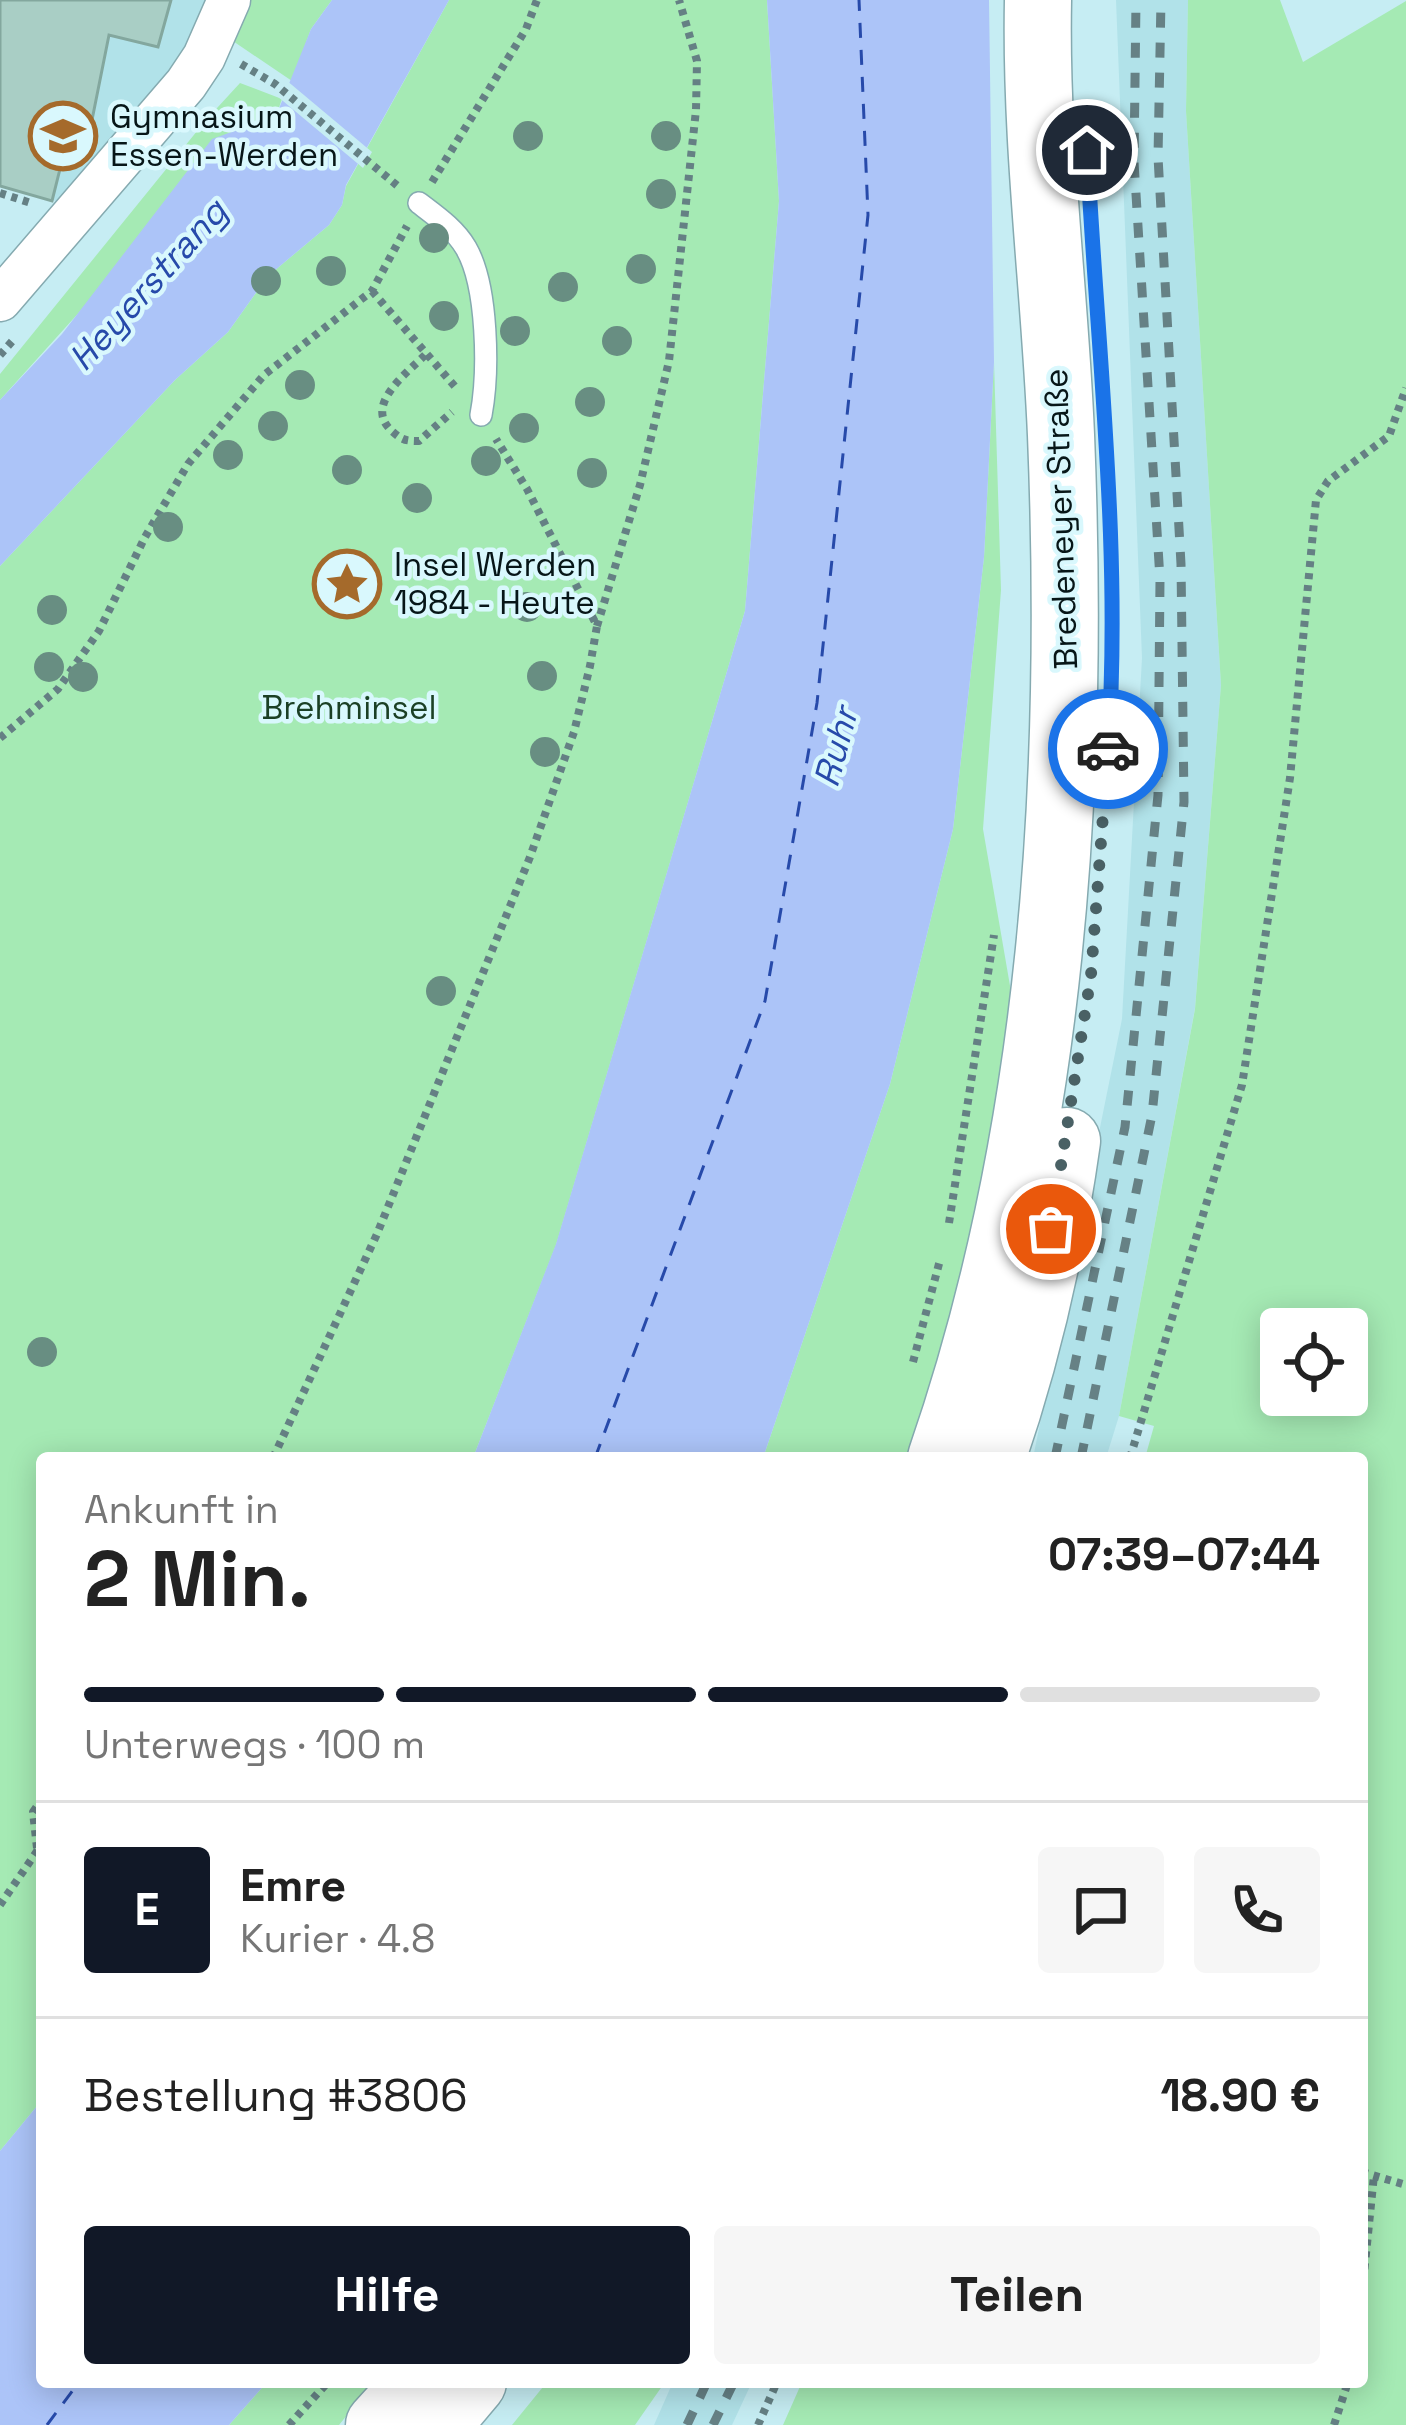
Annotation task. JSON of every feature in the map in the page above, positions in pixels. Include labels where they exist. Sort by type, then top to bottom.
[{"type":"main road","name":"Bredeneyer Straße","points":[[943,1452],[965,1389],[1016,1178],[1048,968],[1066,681],[1065,559],[1038,0]]},
{"type":"main road","name":"Bredeneyer Straße","points":[[994,1452],[1012,1400],[1061,1186],[1091,975],[1113,683],[1082,0]]},
{"type":"main road","points":[[379,2425],[413,2388]]},
{"type":"main road","points":[[436,2425],[468,2388]]},
{"type":"street","points":[[0,300],[185,84],[204,57],[229,0]]},
{"type":"lane","points":[[419,203],[451,228],[476,269],[484,347],[482,415]]},
{"type":"path","points":[[0,738],[58,689],[86,650],[188,464],[229,414],[264,375],[372,291],[419,203],[526,29],[538,0]]},
{"type":"path","points":[[276,1452],[353,1290],[530,857],[574,732],[597,626],[640,484],[669,362],[696,110],[697,61],[679,0]]},
{"type":"path","points":[[236,62],[275,84],[393,182]]},
{"type":"path","points":[[372,291],[465,398],[432,433],[419,441],[403,441],[385,425],[381,409],[387,395],[425,355]]},
{"type":"path","points":[[1132,1452],[1242,1085],[1290,778],[1316,500],[1328,481],[1390,436],[1406,388]]},
{"type":"path","points":[[482,415],[527,489],[597,626]]},
{"type":"path","points":[[948,1231],[994,934]]},
{"type":"path","points":[[911,1367],[942,1253]]},
{"type":"path","points":[[0,1905],[36,1853]]},
{"type":"path","points":[[1368,2174],[1406,2185]]},
{"type":"path","points":[[1368,2234],[1374,2175]]},
{"type":"path","points":[[290,2425],[323,2388]]},
{"type":"path","points":[[758,2425],[774,2388]]},
{"type":"path","points":[[1334,2425],[1346,2388]]},
{"type":"shaded area","name":"Gymnasium Essen-Werden","points":[[0,0],[216,0],[184,62],[67,204],[0,186]]},
{"type":"shaded area","points":[[1116,0],[1188,0],[1186,111],[1221,685],[1195,1008],[1119,1416],[1108,1452],[1034,1452],[1122,1019],[1142,658]]},
{"type":"shaded area","points":[[670,2388],[749,2388],[732,2425],[654,2425]]},
{"type":"green space","points":[[247,0],[332,0],[311,29],[292,81],[227,37]]},
{"type":"green space","name":"Brehminsel","points":[[449,0],[767,0],[779,201],[745,611],[556,1245],[475,1452],[36,1452],[36,2107],[0,2151],[0,566],[175,380],[228,332],[268,276],[329,225],[342,205],[346,186]]},
{"type":"green space","points":[[1188,0],[1280,0],[1303,62],[1406,1],[1406,2425],[783,2425],[799,2388],[1368,2388],[1368,1452],[1147,1452],[1154,1426],[1119,1416],[1195,1009],[1221,685],[1186,111]]},
{"type":"green space","points":[[240,83],[282,99],[276,116],[250,123],[0,400],[0,374]]},
{"type":"green space","points":[[994,362],[1001,590],[983,829],[1014,1009],[966,1278],[917,1452],[765,1452],[890,1084],[953,829],[984,557]]},
{"type":"green space","points":[[262,2388],[369,2388],[339,2425],[229,2425]]},
{"type":"green space","points":[[542,2388],[661,2388],[635,2425],[512,2425]]},
{"type":"water","name":"Heyerstrang","points":[[332,0],[449,0],[346,185],[342,205],[329,225],[268,276],[228,332],[175,380],[0,566],[0,400],[62,334],[212,139],[276,116],[311,29]]},
{"type":"water","name":"Ruhr","points":[[767,0],[989,0],[994,362],[984,557],[953,829],[890,1084],[765,1452],[475,1452],[556,1244],[745,611],[779,201]]},
{"type":"water","points":[[36,2107],[36,2388],[262,2388],[229,2425],[0,2425],[0,2151]]},
{"type":"pier","points":[[286,80],[372,152],[363,168],[277,96]]},
{"type":"building","name":"Gymnasium Essen-Werden","points":[[0,0],[171,0],[158,47],[109,35],[86,150],[66,145],[52,201],[0,186]]},
{"type":"ferry route","points":[[597,1452],[765,1001],[817,703],[868,215],[859,0]]},
{"type":"ferry route","points":[[47,2425],[75,2388]]},
{"type":"railway","points":[[1056,1452],[1125,1127],[1158,795],[1160,579],[1134,162],[1136,0]]},
{"type":"railway","points":[[1082,1452],[1152,1115],[1184,802],[1181,564],[1158,157],[1161,0]]},
{"type":"railway","points":[[687,2425],[704,2388]]},
{"type":"railway","points":[[713,2425],[731,2388]]},
{"type":"way so far","points":[[1051,1229],[1091,975],[1108,749]]},
{"type":"place","name":"Gymnasium Essen-Werden","points":[[63,136]]},
{"type":"place","name":"Insel Werden 1984 - Heute","points":[[347,584]]},
{"type":"route","points":[[1087,150],[1109,559],[1113,683],[1108,749]]}]
